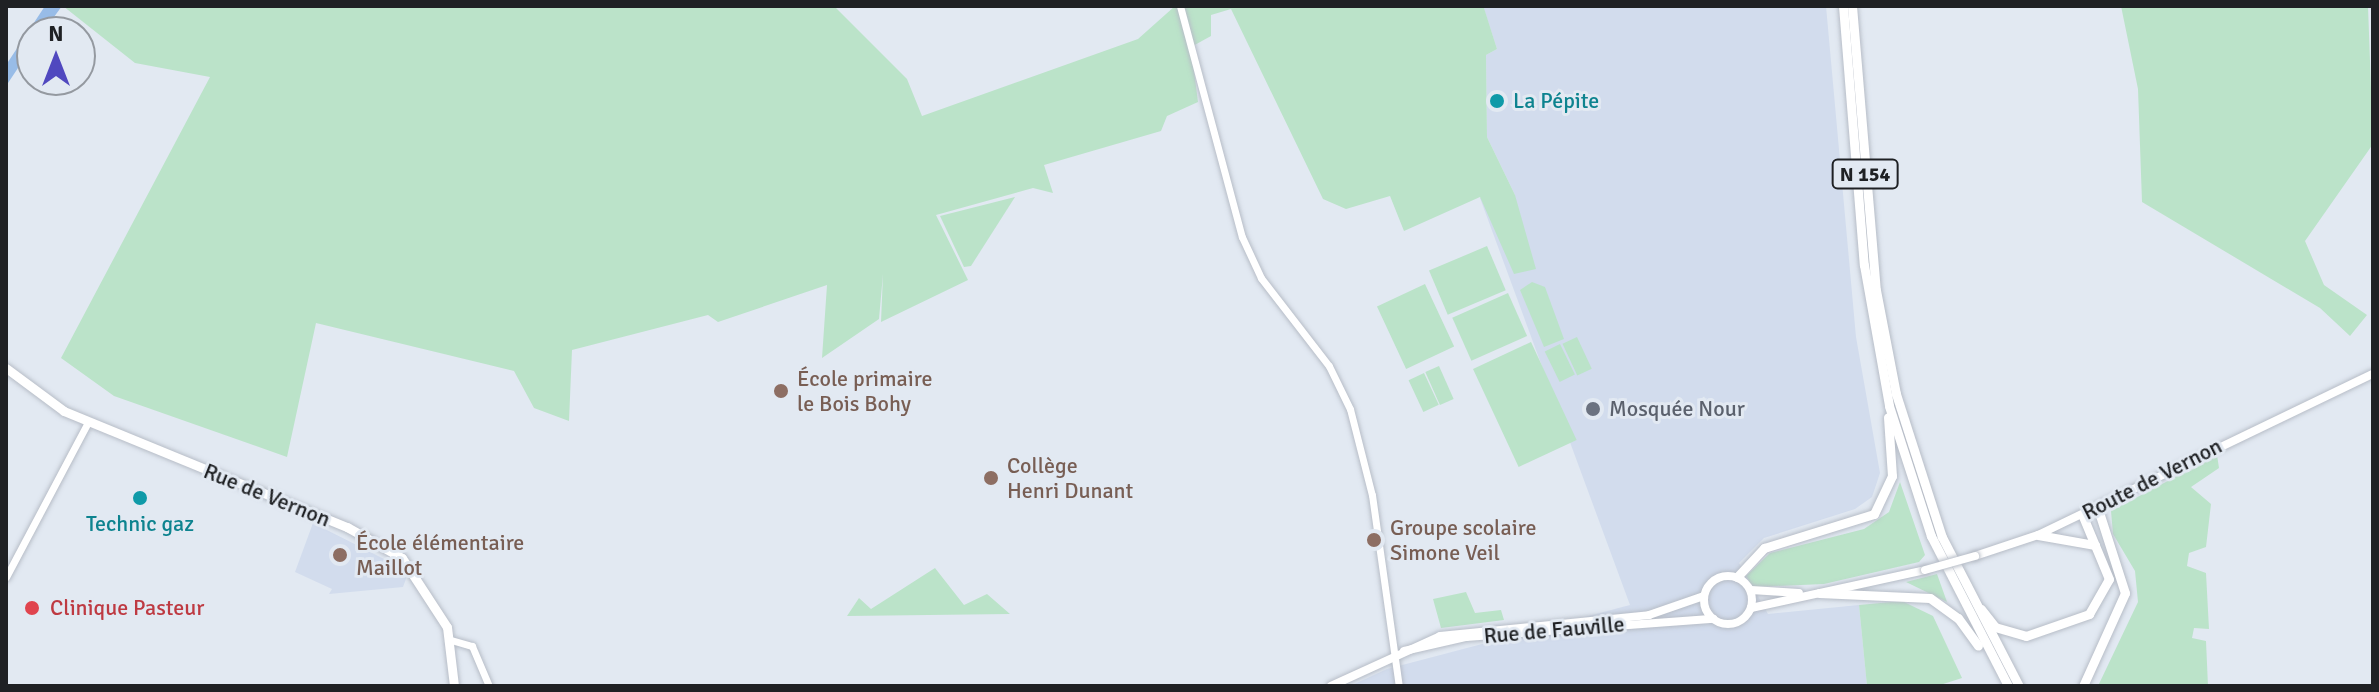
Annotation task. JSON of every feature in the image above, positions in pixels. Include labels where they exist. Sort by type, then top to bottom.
[{"type":"main road","name":"N 154","points":[[1843,6],[1864,265],[1889,406],[1931,536],[2008,686]]},
{"type":"main road","name":"N 154","points":[[1852,6],[1885,342],[1917,467],[1960,576],[2019,686]]},
{"type":"main road","name":"Rue de Vernon","points":[[6,368],[88,422],[371,538],[415,569],[451,640],[454,686]]},
{"type":"main road","name":"Route de Vernon","points":[[1819,593],[1925,570],[2038,535],[2373,374]]},
{"type":"main road","points":[[1819,593],[1751,608],[1735,623],[1713,619],[1704,596],[1718,578],[1737,577],[1764,548],[1863,522],[1881,505],[1892,476],[1889,406]]},
{"type":"main road","points":[[2083,686],[2125,593],[2097,506]]},
{"type":"main road","points":[[1960,576],[1995,627],[2013,635],[2045,633],[2089,614],[2105,594],[2109,579],[2082,514]]},
{"type":"main road","points":[[2038,535],[2095,545]]},
{"type":"main road","points":[[1737,577],[1751,590],[1930,598],[1958,618],[1992,660]]},
{"type":"main road","points":[[1751,590],[1751,608]]},
{"type":"main road","name":"Rue de Fauville","points":[[1331,686],[1395,652],[1467,632],[1649,615],[1704,596]]},
{"type":"main road","name":"Rue de Fauville","points":[[1395,652],[1466,637],[1713,619]]},
{"type":"street","points":[[1180,6],[1242,237],[1261,278],[1329,366],[1350,409],[1399,686]]},
{"type":"street","points":[[6,577],[88,422]]},
{"type":"street","points":[[451,640],[472,646],[489,686]]},
{"type":"shaded area","points":[[1471,6],[1826,6],[1856,337],[1880,473],[1872,497],[1855,509],[1764,538],[1739,563],[1768,614],[1859,605],[1867,686],[1350,686],[1387,669],[1630,605],[1480,198],[1515,195],[1487,137],[1486,55],[1497,49],[1484,9]]},
{"type":"shaded area","name":"École élémentaire Maillot","points":[[313,523],[388,561],[407,576],[403,587],[329,594],[332,589],[295,572]]},
{"type":"green space","points":[[63,6],[834,6],[907,79],[922,116],[1138,39],[1175,6],[1484,8],[1497,49],[1486,55],[1487,137],[1515,195],[1536,269],[1514,274],[1480,197],[1404,231],[1390,196],[1346,209],[1323,199],[1231,9],[1211,15],[1211,36],[1191,47],[1198,102],[1167,116],[1161,131],[1044,165],[1053,193],[1033,188],[936,215],[968,280],[881,322],[883,274],[879,319],[822,358],[827,285],[718,322],[708,315],[572,350],[569,421],[534,408],[514,371],[316,323],[287,457],[114,396],[61,358],[210,77],[135,63],[96,32],[96,16],[76,16]]},
{"type":"green space","points":[[2121,6],[2368,6],[2373,144],[2305,241],[2324,285],[2367,315],[2350,336],[2320,308],[2142,202],[2138,89]]},
{"type":"green space","points":[[1015,197],[971,266],[964,267],[940,216]]},
{"type":"green space","points":[[1487,246],[1506,290],[1448,315],[1429,271]]},
{"type":"green space","points":[[1532,282],[1545,287],[1564,339],[1544,347],[1520,290]]},
{"type":"green space","points":[[1425,284],[1454,347],[1406,369],[1377,306]]},
{"type":"green space","points":[[1508,293],[1527,336],[1471,361],[1452,318]]},
{"type":"green space","points":[[1577,337],[1592,369],[1577,375],[1562,344]]},
{"type":"green space","points":[[1531,342],[1577,440],[1519,467],[1473,369]]},
{"type":"green space","points":[[1560,344],[1575,375],[1560,382],[1545,351]]},
{"type":"green space","points":[[1439,366],[1454,399],[1440,405],[1425,372]]},
{"type":"green space","points":[[1424,373],[1439,405],[1423,412],[1409,380]]},
{"type":"green space","points":[[2217,455],[2219,468],[2191,487],[2211,504],[2206,547],[2189,553],[2187,566],[2206,573],[2209,629],[2194,628],[2192,638],[2206,641],[2208,686],[2098,686],[2138,602],[2135,571],[2113,534],[2111,511]]},
{"type":"green space","points":[[1900,482],[1925,555],[1919,562],[1824,584],[1753,587],[1746,576],[1770,553],[1864,529],[1889,512]]},
{"type":"green space","points":[[935,568],[964,605],[987,594],[1010,614],[847,616],[859,598],[871,609]]},
{"type":"green space","points":[[1937,574],[1947,602],[1906,582]]},
{"type":"green space","points":[[1466,592],[1475,613],[1501,610],[1504,620],[1441,628],[1433,599]]},
{"type":"green space","points":[[1902,601],[1933,616],[1962,678],[1937,686],[1867,686],[1859,605]]},
{"type":"water","points":[[45,6],[62,6],[55,16],[38,16]]},
{"type":"water","points":[[16,50],[16,71],[6,86],[6,65]]},
{"type":"place","name":"La Pépite","points":[[1497,101]]},
{"type":"place","name":"École primaire le Bois Bohy","points":[[781,391]]},
{"type":"place","name":"Mosquée Nour","points":[[1593,409]]},
{"type":"place","name":"Collège Henri Dunant","points":[[991,478]]},
{"type":"place","name":"Technic gaz","points":[[140,498]]},
{"type":"place","name":"Groupe scolaire Simone Veil","points":[[1374,540]]},
{"type":"place","name":"École élémentaire Maillot","points":[[340,555]]},
{"type":"place","name":"Clinique Pasteur","points":[[32,608]]}]
